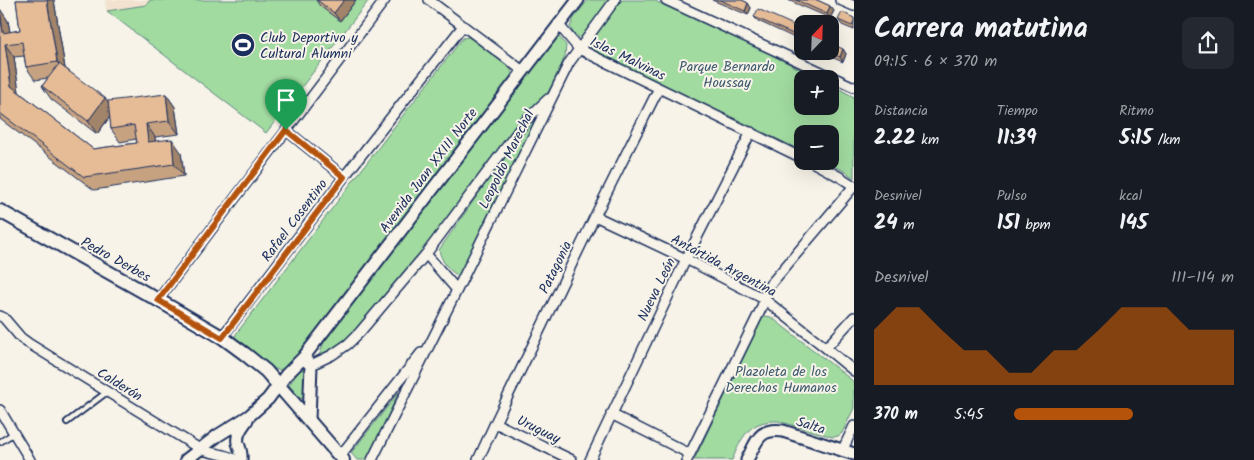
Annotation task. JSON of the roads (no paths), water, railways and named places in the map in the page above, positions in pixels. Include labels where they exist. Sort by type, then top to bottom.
[{"type":"main road","name":"Pedro Derbes","points":[[0,211],[158,300],[245,354],[266,371],[341,458]]},
{"type":"street","points":[[158,300],[385,0]]},
{"type":"street","points":[[429,0],[523,71]]},
{"type":"street","name":"Avenida Juan XXIII Norte","points":[[307,362],[558,24],[578,0]]},
{"type":"street","name":"Leopoldo Marechal","points":[[372,460],[569,63],[615,0]]},
{"type":"street","points":[[666,0],[853,84]]},
{"type":"street","points":[[840,0],[854,6]]},
{"type":"street","name":"Islas Malvinas","points":[[558,24],[578,49],[794,154]]},
{"type":"street","name":"Rafael Cosentino","points":[[222,338],[344,177],[463,26]]},
{"type":"street","name":"Patagonia","points":[[478,460],[595,216],[659,88]]},
{"type":"street","name":"Avenida Juan XXIII Norte","points":[[186,460],[217,436],[249,416],[268,399],[286,375],[307,362],[332,355],[348,344],[426,254],[527,119],[553,94]]},
{"type":"street","points":[[286,130],[344,177]]},
{"type":"street","name":"Nueva León","points":[[590,460],[686,259],[751,132]]},
{"type":"street","points":[[611,414],[689,457],[761,309],[769,286],[854,186],[828,170]]},
{"type":"street","name":"Antártida Argentina","points":[[595,216],[686,259],[764,299],[854,371]]},
{"type":"street","points":[[426,254],[457,290]]},
{"type":"street","name":"Calderón","points":[[0,316],[4,318],[21,338],[200,450],[225,455],[236,460]]},
{"type":"street","points":[[826,348],[854,316]]},
{"type":"street","name":"Leopoldo Marechal","points":[[341,458],[434,337]]},
{"type":"street","points":[[307,362],[309,420]]},
{"type":"street","points":[[0,410],[30,460]]},
{"type":"street","name":"Avenida Juan XXIII Norte","points":[[241,460],[241,451],[238,443],[239,431],[249,416]]},
{"type":"street","name":"Uruguay","points":[[495,423],[572,460]]},
{"type":"street","points":[[842,451],[854,426]]},
{"type":"street","name":"Salta","points":[[747,460],[759,436],[774,430],[783,431],[854,454]]},
{"type":"lane","points":[[67,422],[107,392]]},
{"type":"lane","points":[[0,442],[14,433]]},
{"type":"place","name":"Club Deportivo y Cultural Alumni","points":[[243,45]]},
{"type":"park label","name":"Parque Bernardo Houssay","points":[[727,74]]},
{"type":"park label","name":"Plazoleta de los Derechos Humanos","points":[[781,380]]}]
